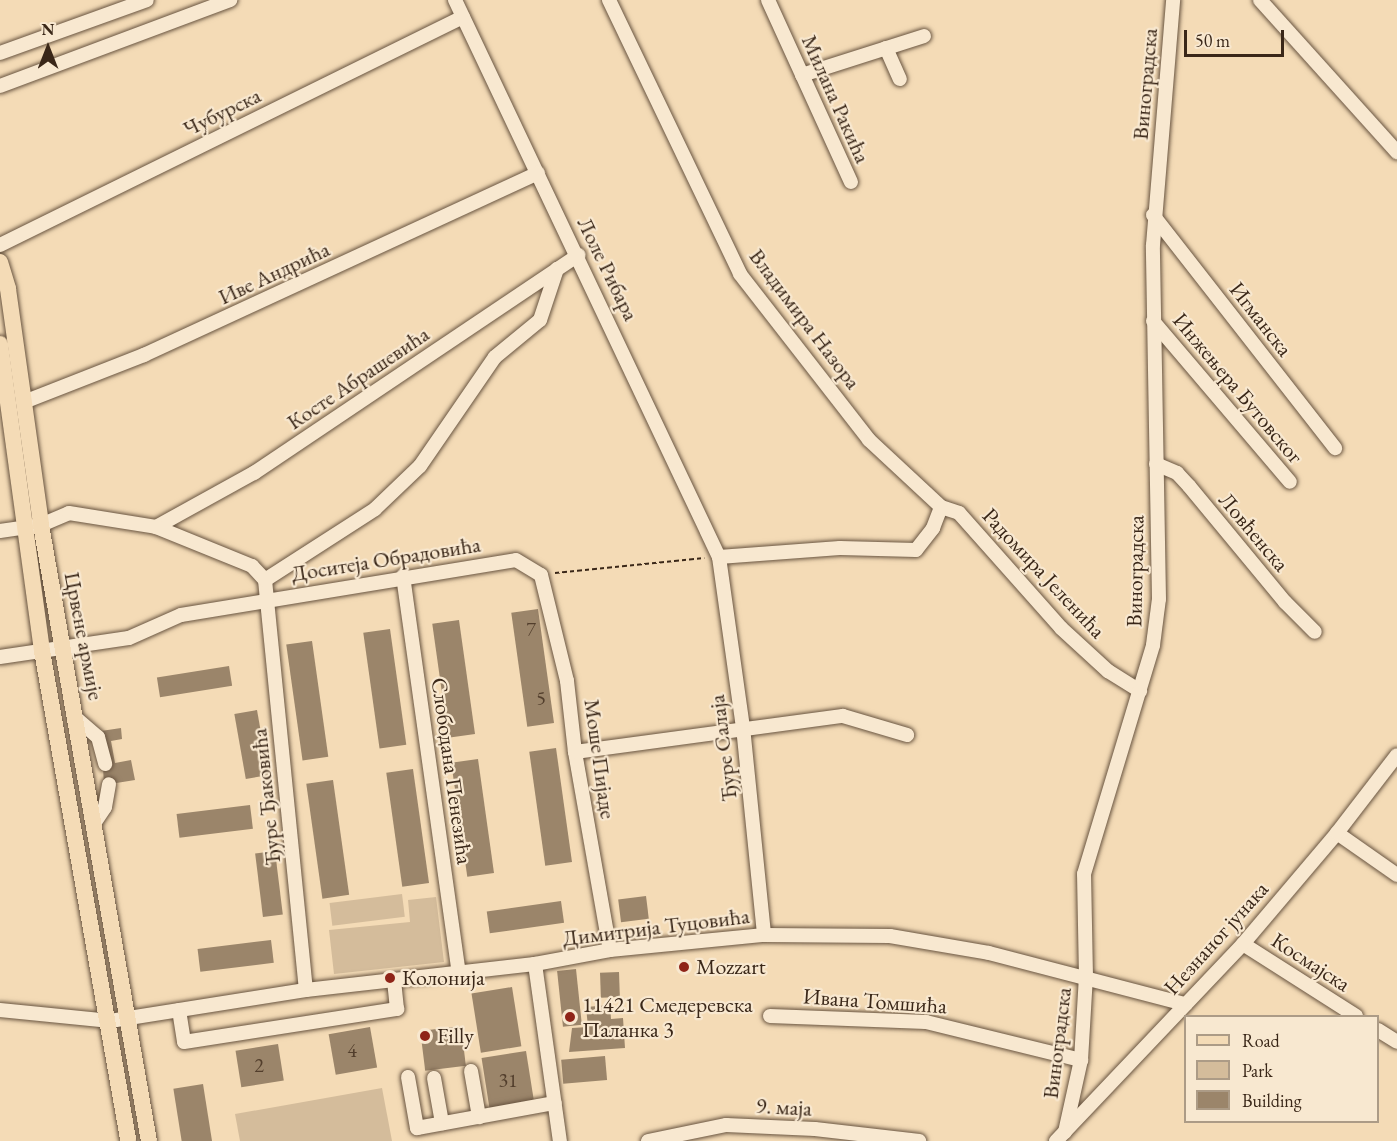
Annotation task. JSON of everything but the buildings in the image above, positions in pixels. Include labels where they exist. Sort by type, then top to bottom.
[{"type":"main road","name":"Црвене армије","points":[[0,262],[8,289],[24,402],[42,651],[110,1021],[128,1141]]},
{"type":"main road","name":"Црвене армије","points":[[0,344],[33,526],[77,719],[149,1141]]},
{"type":"street","points":[[0,52],[147,0]]},
{"type":"street","points":[[0,86],[230,0]]},
{"type":"street","name":"Лоле Рибара","points":[[455,0],[578,255],[719,557]]},
{"type":"street","name":"Владимира Назора","points":[[609,0],[740,274],[869,440],[941,507]]},
{"type":"street","name":"Милана Ракића","points":[[768,0],[850,182]]},
{"type":"street","name":"Виноградска","points":[[1061,1136],[1081,1060],[1086,977],[1084,874],[1153,645],[1158,598],[1153,215],[1173,0]]},
{"type":"street","points":[[1260,0],[1397,152]]},
{"type":"street","name":"Чубурска","points":[[0,245],[463,17]]},
{"type":"street","points":[[802,75],[924,36]]},
{"type":"street","points":[[886,48],[900,79]]},
{"type":"street","name":"Иве Андрића","points":[[24,402],[144,356],[538,173]]},
{"type":"street","name":"Игманска","points":[[1153,215],[1335,448]]},
{"type":"street","name":"Косте Абрашевића","points":[[156,526],[254,473],[578,255]]},
{"type":"street","name":"Доситеја Обрадовића","points":[[265,580],[375,508],[420,466],[495,357],[540,320],[557,269]]},
{"type":"street","name":"Инжењера Бутовског","points":[[1153,321],[1290,482]]},
{"type":"street","name":"Ловћенска","points":[[1156,464],[1177,473],[1285,602],[1315,632]]},
{"type":"street","points":[[719,557],[840,548],[916,550],[933,528],[941,507]]},
{"type":"street","name":"Радомира Јеленића","points":[[941,507],[959,513],[1061,628],[1108,671],[1140,691]]},
{"type":"street","points":[[0,531],[33,526],[69,513],[156,526],[252,566],[265,580],[267,600]]},
{"type":"street","name":"Ђуре Салаја","points":[[719,557],[743,727],[764,935]]},
{"type":"street","name":"Доситеја Обрадовића","points":[[0,657],[129,638],[181,615],[403,576],[516,560],[541,575]]},
{"type":"street","name":"Моше Пијаде","points":[[541,575],[567,681],[575,752],[610,950]]},
{"type":"street","name":"Слободана Пенезића","points":[[403,576],[459,972]]},
{"type":"street","name":"Ђуре Ђаковића","points":[[267,600],[306,990]]},
{"type":"street","points":[[575,752],[743,727],[843,716],[907,735]]},
{"type":"street","points":[[77,719],[98,737],[105,764]]},
{"type":"street","name":"Незнаног јунака","points":[[1061,1136],[1243,944],[1337,833],[1397,755]]},
{"type":"street","points":[[95,822],[105,807],[109,784]]},
{"type":"street","points":[[1337,833],[1397,875]]},
{"type":"street","name":"Димитрија Туцовића","points":[[0,1010],[110,1021],[306,990],[535,964],[610,950],[764,935],[890,936],[988,953],[1185,1004]]},
{"type":"street","name":"Космајска","points":[[1243,944],[1353,1015]]},
{"type":"street","points":[[535,964],[560,1141]]},
{"type":"street","points":[[179,1010],[184,1042],[397,1009],[394,980]]},
{"type":"street","name":"Ивана Томшића","points":[[770,1016],[926,1022],[1081,1060]]},
{"type":"street","points":[[1379,1031],[1397,1042]]},
{"type":"street","points":[[471,1071],[479,1117]]},
{"type":"street","points":[[408,1077],[417,1128],[555,1103]]},
{"type":"street","points":[[434,1078],[442,1123]]},
{"type":"street","name":"9. маја","points":[[648,1141],[696,1137],[726,1125],[760,1126],[919,1141]]},
{"type":"path","points":[[541,575],[639,562],[719,557]]},
{"type":"green space","points":[[402,894],[405,917],[332,926],[330,903]]},
{"type":"green space","points":[[436,897],[444,962],[334,974],[329,930],[410,922],[408,900]]},
{"type":"green space","points":[[382,1088],[392,1141],[240,1141],[235,1114]]},
{"type":"place","name":"Mozzart","points":[[684,967]]},
{"type":"place","name":"Колонија","points":[[390,978]]},
{"type":"place","name":"11421 Смедеревска Паланка 3","points":[[570,1017]]},
{"type":"place","name":"Filly","points":[[425,1036]]}]
